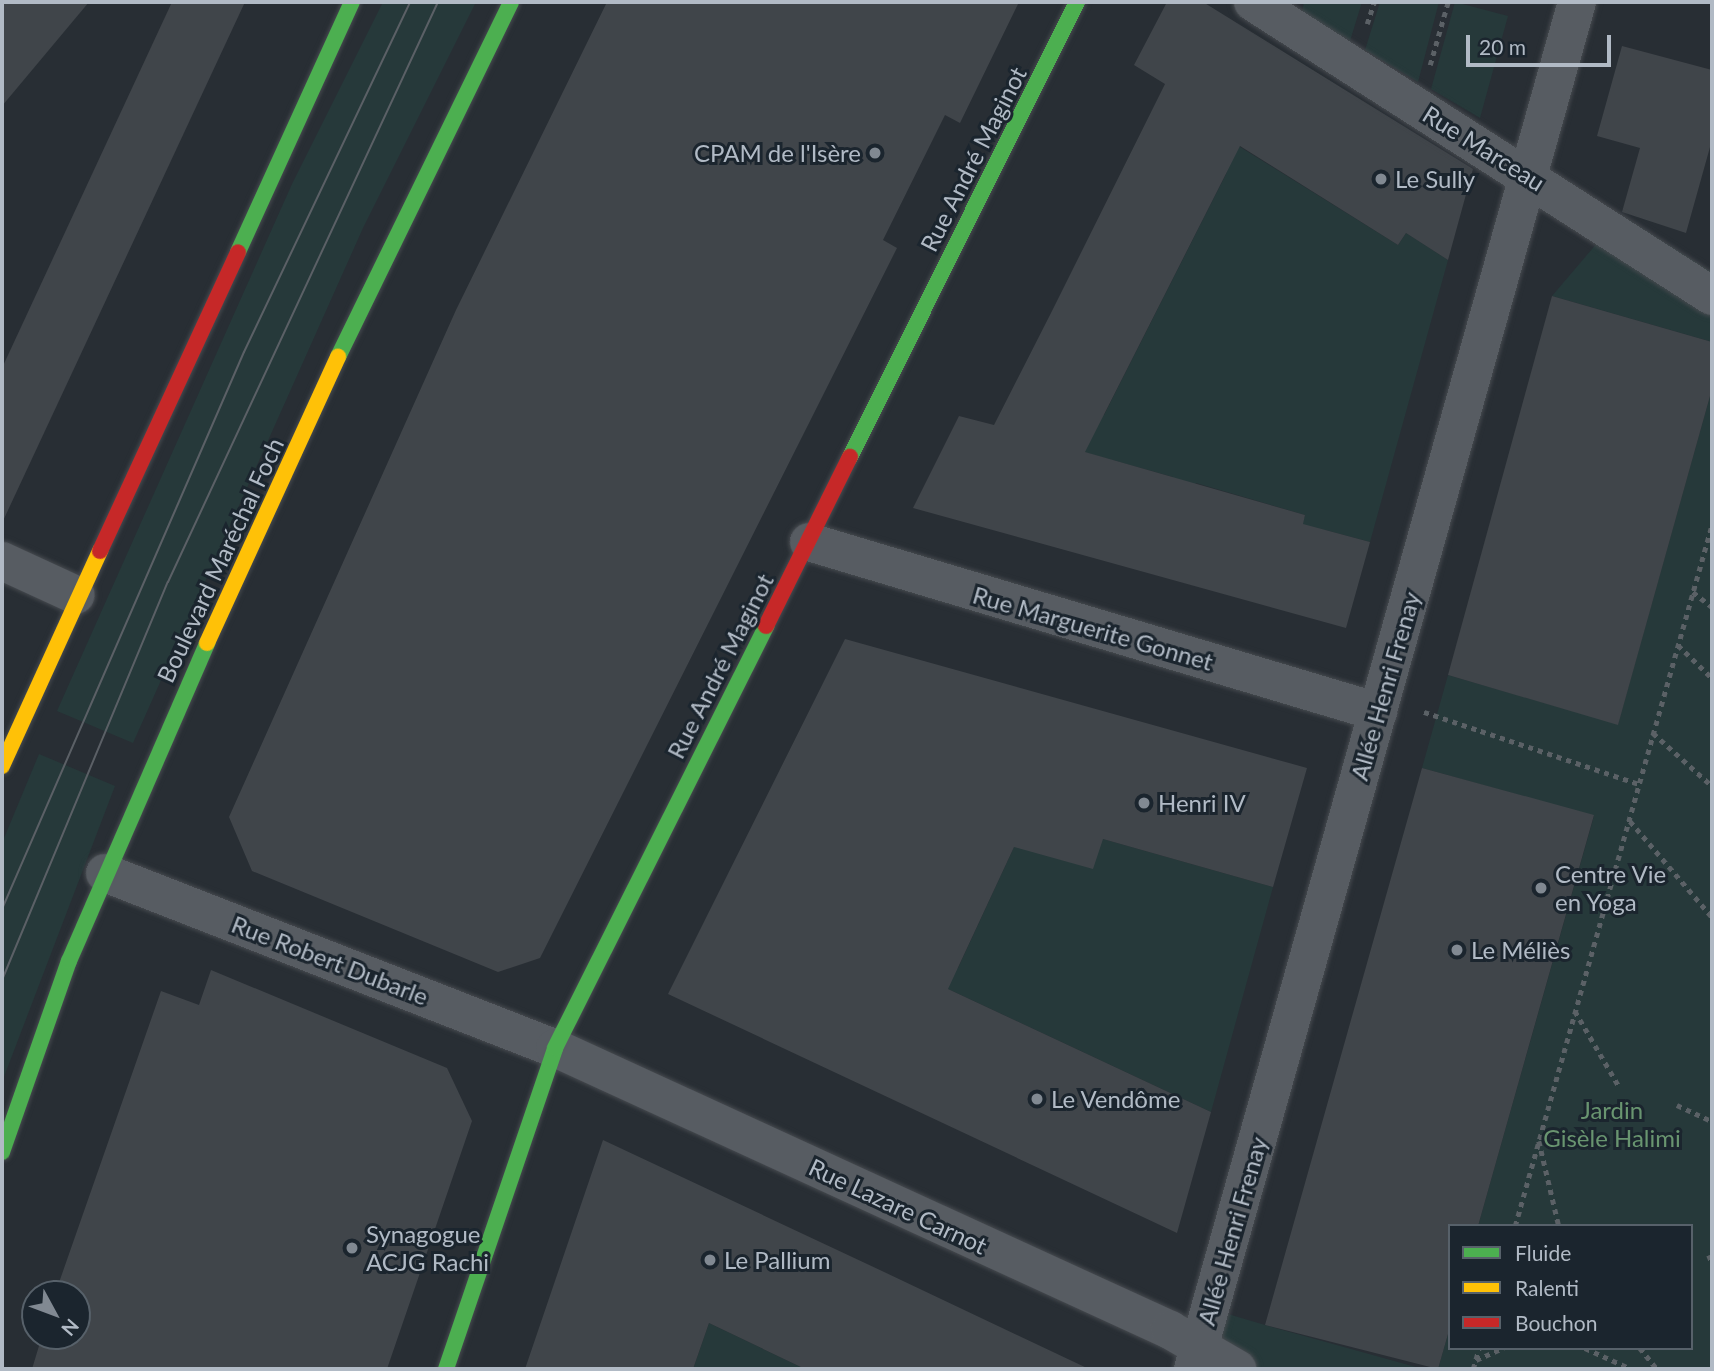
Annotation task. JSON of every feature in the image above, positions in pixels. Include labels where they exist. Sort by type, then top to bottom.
[{"type":"main road","points":[[2,766],[76,595],[352,2]]},
{"type":"main road","name":"Boulevard Maréchal Foch","points":[[2,1152],[105,873],[399,225],[511,2]]},
{"type":"main road","name":"Rue André Maginot","points":[[446,1369],[555,1048],[1077,2]]},
{"type":"street","name":"Rue Marceau","points":[[1254,2],[1529,176],[1712,296]]},
{"type":"street","name":"Allée Henri Frenay","points":[[1197,1357],[1577,2]]},
{"type":"street","name":"Rue Marguerite Gonnet","points":[[808,542],[1380,705]]},
{"type":"street","points":[[2,561],[76,595]]},
{"type":"street","name":"Rue Robert Dubarle","points":[[105,873],[555,1048]]},
{"type":"street","name":"Rue Lazare Carnot","points":[[555,1048],[1197,1357],[1237,1369]]},
{"type":"path","points":[[1419,106],[1448,2]]},
{"type":"path","points":[[1516,1224],[1712,524]]},
{"type":"path","points":[[1693,592],[1712,607]]},
{"type":"path","points":[[1678,645],[1712,678]]},
{"type":"path","points":[[1380,705],[1639,784]]},
{"type":"path","points":[[1653,733],[1712,786]]},
{"type":"path","points":[[1629,820],[1712,917]]},
{"type":"path","points":[[1575,1011],[1620,1088]]},
{"type":"path","points":[[1677,1105],[1712,1121]]},
{"type":"path","points":[[1539,1141],[1559,1224]]},
{"type":"path","points":[[1709,1255],[1712,1263]]},
{"type":"path","points":[[1473,1369],[1478,1350]]},
{"type":"path","points":[[1476,1360],[1498,1350]]},
{"type":"path","points":[[1589,1350],[1631,1369]]},
{"type":"path","points":[[1642,1350],[1657,1369]]},
{"type":"green space","points":[[383,2],[476,2],[363,228],[133,743],[57,711],[292,184]]},
{"type":"green space","points":[[1304,2],[1362,2],[1350,41],[1302,12]]},
{"type":"green space","points":[[1380,2],[1439,2],[1418,82],[1365,50]]},
{"type":"green space","points":[[1455,2],[1508,16],[1480,118],[1431,89]]},
{"type":"green space","points":[[1232,142],[1398,245],[1406,233],[1448,260],[1370,542],[1325,530],[1298,538],[1305,515],[1196,483],[1188,508],[1166,502],[1173,477],[1062,446],[1073,409],[1104,415],[1226,174]]},
{"type":"green space","points":[[1621,215],[1712,272],[1712,342],[1552,296]]},
{"type":"green space","name":"Jardin Gisèle Halimi","points":[[1712,389],[1712,1369],[1438,1369],[1448,1334],[1448,1350],[1693,1350],[1693,1224],[1479,1224],[1594,816],[1422,768],[1448,675],[1618,724]]},
{"type":"green space","points":[[39,754],[115,786],[2,1082],[2,843]]},
{"type":"green space","points":[[1103,839],[1273,887],[1211,1112],[916,974],[958,968],[1014,847]]},
{"type":"green space","points":[[1211,1309],[1265,1325],[1423,1369],[1194,1369]]},
{"type":"green space","points":[[709,1323],[805,1369],[693,1369]]},
{"type":"building","points":[[2,2],[89,2],[2,106]]},
{"type":"building","points":[[172,2],[245,2],[2,523],[2,368]]},
{"type":"building","points":[[607,2],[1019,2],[960,123],[945,115],[883,240],[897,248],[540,958],[498,972],[252,871],[229,817],[456,310]]},
{"type":"building","points":[[1167,2],[1203,2],[1473,169],[1448,260],[1406,233],[1398,245],[1240,146],[1085,452],[1305,515],[1303,524],[1370,542],[1346,628],[913,508],[959,416],[994,425],[1052,311],[1165,84],[1134,65]]},
{"type":"building","points":[[1622,46],[1712,70],[1712,140],[1686,233],[1622,212],[1640,148],[1597,136]]},
{"type":"building","points":[[1552,296],[1712,342],[1712,389],[1618,725],[1448,675]]},
{"type":"building","points":[[845,639],[1307,768],[1273,887],[1103,839],[1093,869],[1014,847],[948,989],[1211,1112],[1177,1233],[668,994]]},
{"type":"building","points":[[1422,768],[1594,815],[1479,1224],[1448,1224],[1448,1334],[1438,1369],[1265,1325]]},
{"type":"building","points":[[211,970],[447,1068],[472,1121],[387,1369],[32,1369],[38,1350],[91,1350],[91,1280],[60,1280],[161,991],[199,1005]]},
{"type":"building","name":"Le Pallium","points":[[603,1140],[1089,1369],[805,1369],[709,1323],[693,1369],[525,1369]]},
{"type":"tram line","points":[[2,909],[244,352],[410,2]]},
{"type":"tram line","points":[[2,980],[168,582],[438,2]]},
{"type":"traffic: fast","points":[[238,252],[352,2]]},
{"type":"traffic: fast","points":[[338,357],[511,2]]},
{"type":"traffic: fast","points":[[850,457],[1077,2]]},
{"type":"traffic: fast","points":[[446,1369],[555,1048],[766,626]]},
{"type":"traffic: fast","points":[[2,1152],[69,961],[207,643]]},
{"type":"traffic: slow","points":[[207,643],[338,357]]},
{"type":"traffic: slow","points":[[2,766],[100,551]]},
{"type":"traffic: jam","points":[[100,551],[238,252]]},
{"type":"traffic: jam","points":[[766,626],[850,457]]},
{"type":"place","name":"CPAM de l'Isère","points":[[875,153]]},
{"type":"place","name":"Le Sully","points":[[1381,179]]},
{"type":"place","name":"Henri IV","points":[[1144,803]]},
{"type":"place","name":"Centre Vie en Yoga","points":[[1541,888]]},
{"type":"place","name":"Le Méliès","points":[[1457,950]]},
{"type":"place","name":"Le Vendôme","points":[[1037,1099]]},
{"type":"place","name":"Synagogue ACJG Rachi","points":[[352,1248]]},
{"type":"place","name":"Le Pallium","points":[[710,1260]]}]
